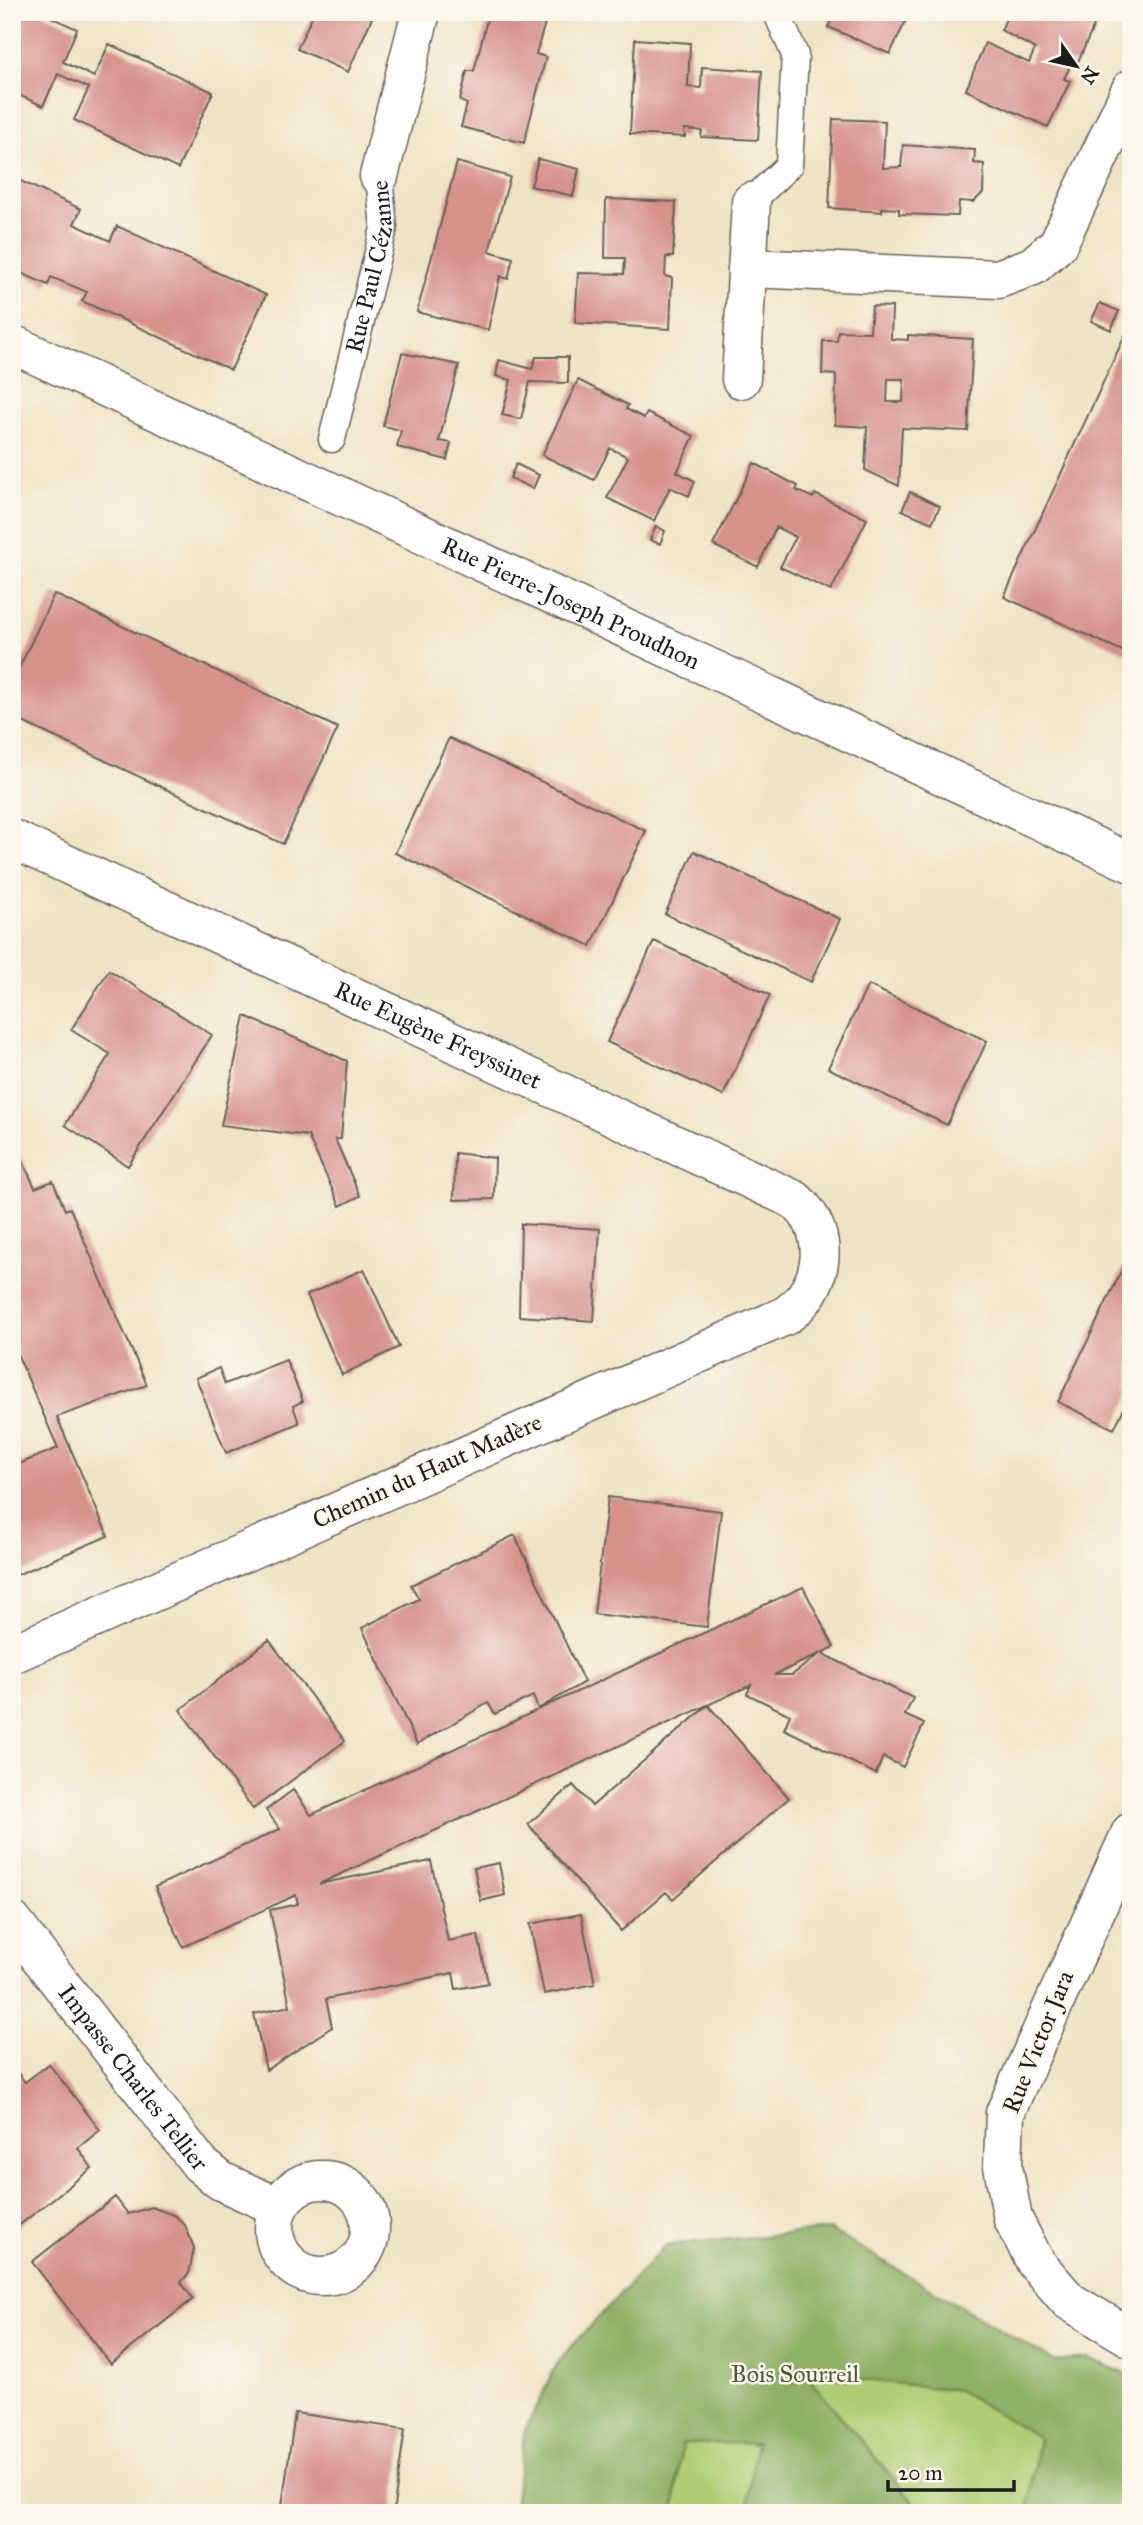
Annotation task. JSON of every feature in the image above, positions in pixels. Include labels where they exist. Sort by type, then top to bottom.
[{"type":"street","name":"Rue Paul Cézanne","points":[[379,176],[421,12]]},
{"type":"street","points":[[747,268],[998,279],[1034,266],[1058,244],[1131,89]]},
{"type":"street","points":[[741,379],[751,202]]},
{"type":"street","name":"Rue Pierre-Joseph Proudhon","points":[[12,344],[1131,863]]},
{"type":"street","name":"Rue Eugène Freyssinet","points":[[12,839],[795,1200],[804,1208],[818,1235],[820,1266]]},
{"type":"street","name":"Chemin du Haut Madère","points":[[12,1654],[785,1316],[808,1298],[820,1266]]},
{"type":"street","name":"Rue Victor Jara","points":[[1131,1832],[1005,2113],[1003,2166],[1013,2220],[1036,2263],[1069,2301],[1131,2338]]},
{"type":"street","name":"Impasse Charles Tellier","points":[[12,1921],[200,2164],[222,2181],[278,2207]]},
{"type":"lane","points":[[751,202],[789,165],[795,55],[779,18],[781,12]]},
{"type":"lane","name":"Rue Paul Cézanne","points":[[332,439],[384,228],[379,176]]},
{"type":"green space","name":"Bois Sourreil","points":[[830,2230],[1054,2361],[1088,2358],[1131,2376],[1131,2513],[513,2513],[525,2430],[559,2360],[666,2245]]},
{"type":"green space","name":"Bois Sourreil","points":[[830,2230],[1054,2361],[1088,2358],[1131,2376],[1131,2513],[1027,2513],[1039,2438],[958,2390],[805,2374],[914,2503],[913,2513],[747,2513],[756,2443],[682,2444],[674,2513],[513,2513],[525,2430],[559,2360],[666,2245]]},
{"type":"building","points":[[12,12],[40,12],[77,29],[63,62],[94,77],[109,44],[213,92],[178,169],[74,120],[89,88],[58,74],[43,106],[12,92]]},
{"type":"building","points":[[314,12],[360,12],[372,18],[348,72],[297,49]]},
{"type":"building","points":[[489,12],[548,12],[536,54],[546,57],[524,143],[461,127],[467,104],[460,101],[467,71],[474,71]]},
{"type":"building","points":[[835,12],[910,12],[890,54],[828,27]]},
{"type":"building","points":[[1009,12],[1100,12],[1077,64],[1072,62],[1064,79],[1070,81],[1048,127],[966,90],[985,43],[1029,63],[1035,49],[1001,30]]},
{"type":"building","points":[[635,39],[690,43],[688,87],[701,88],[702,67],[762,71],[758,140],[701,137],[702,131],[684,129],[685,137],[630,134]]},
{"type":"building","points":[[833,119],[885,121],[883,168],[901,167],[903,145],[975,150],[974,163],[984,164],[983,193],[973,202],[959,201],[958,216],[899,214],[899,209],[882,208],[882,212],[829,208]]},
{"type":"building","points":[[538,159],[579,169],[573,196],[531,186]]},
{"type":"building","points":[[457,162],[510,177],[489,251],[513,258],[508,279],[500,276],[488,330],[417,312]]},
{"type":"building","points":[[12,177],[81,209],[74,224],[110,241],[117,226],[266,295],[231,370],[82,301],[87,292],[51,277],[48,285],[12,269]]},
{"type":"building","points":[[606,199],[676,202],[673,257],[666,257],[665,276],[672,278],[670,329],[575,323],[578,273],[624,274],[625,258],[605,258]]},
{"type":"building","points":[[1100,303],[1119,311],[1111,330],[1091,321]]},
{"type":"building","points":[[872,306],[892,307],[891,339],[908,340],[908,335],[973,339],[968,431],[902,428],[899,486],[865,470],[867,427],[835,425],[836,375],[822,374],[823,341],[837,341],[838,331],[870,332]],"holes":[[[888,379],[904,379],[903,402],[887,402]]]},
{"type":"building","points":[[1125,335],[1131,338],[1131,655],[1004,597]]},
{"type":"building","points":[[402,353],[459,365],[439,441],[451,443],[447,460],[397,447],[401,430],[383,426]]},
{"type":"building","points":[[536,357],[568,357],[568,383],[530,382],[521,419],[502,415],[511,380],[496,376],[499,360],[532,369]]},
{"type":"building","points":[[578,380],[628,405],[626,409],[644,418],[647,413],[694,436],[677,472],[695,481],[689,496],[670,487],[654,521],[607,498],[628,457],[610,448],[594,480],[542,455]]},
{"type":"building","points":[[754,463],[798,486],[796,490],[813,498],[815,494],[867,519],[831,591],[780,567],[796,537],[776,527],[758,567],[713,545]]},
{"type":"building","points":[[516,464],[539,475],[533,489],[510,478]]},
{"type":"building","points":[[910,492],[940,506],[932,523],[902,510]]},
{"type":"building","points":[[656,526],[665,531],[660,544],[650,540]]},
{"type":"building","points":[[54,594],[338,728],[283,844],[12,717],[12,683]]},
{"type":"building","points":[[449,738],[646,831],[591,946],[395,853]]},
{"type":"building","points":[[694,851],[840,919],[811,982],[665,914]]},
{"type":"building","points":[[654,941],[770,995],[723,1096],[607,1042]]},
{"type":"building","points":[[109,970],[212,1035],[128,1166],[65,1125],[110,1054],[71,1030]]},
{"type":"building","points":[[868,985],[987,1041],[947,1125],[828,1068]]},
{"type":"building","points":[[245,1016],[347,1061],[341,1139],[335,1139],[360,1196],[340,1206],[308,1136],[221,1125]]},
{"type":"building","points":[[17,1148],[35,1188],[53,1181],[65,1210],[70,1208],[147,1385],[57,1417],[108,1536],[12,1577],[12,1467],[58,1448],[12,1342],[12,1150]]},
{"type":"building","points":[[455,1153],[495,1158],[494,1199],[454,1200]]},
{"type":"building","points":[[521,1224],[600,1229],[594,1321],[519,1316]]},
{"type":"building","points":[[1131,1251],[1131,1394],[1114,1429],[1058,1402]]},
{"type":"building","points":[[364,1269],[399,1347],[342,1375],[307,1295]]},
{"type":"building","points":[[286,1360],[303,1401],[293,1406],[299,1423],[226,1453],[196,1378],[219,1368],[225,1384]]},
{"type":"building","points":[[608,1497],[721,1511],[707,1627],[594,1614]]},
{"type":"building","points":[[515,1535],[584,1682],[538,1709],[533,1696],[495,1714],[488,1703],[417,1744],[362,1628],[419,1599],[411,1585]]},
{"type":"building","points":[[803,1587],[834,1647],[821,1653],[913,1698],[905,1715],[924,1724],[903,1767],[883,1757],[876,1774],[784,1729],[790,1715],[747,1694],[751,1685],[319,1884],[431,1861],[448,1941],[478,1935],[488,1983],[456,1989],[453,1973],[326,1999],[332,2027],[266,2070],[254,2014],[290,2006],[270,1910],[298,1904],[296,1895],[183,1947],[155,1887],[280,1829],[266,1810],[293,1790],[311,1815]],"holes":[[[821,1653],[792,1675],[774,1675]]]},
{"type":"building","points":[[269,1640],[345,1741],[253,1809],[180,1710]]},
{"type":"building","points":[[708,1705],[789,1798],[673,1899],[666,1892],[621,1931],[528,1824],[573,1785],[592,1806]]},
{"type":"building","points":[[499,1863],[505,1895],[481,1901],[474,1868]]},
{"type":"building","points":[[581,1914],[595,1984],[544,1994],[530,1924]]},
{"type":"building","points":[[49,2064],[100,2130],[78,2148],[92,2168],[12,2231],[12,2065],[25,2082]]},
{"type":"building","points":[[115,2197],[128,2214],[152,2207],[176,2216],[185,2225],[194,2248],[189,2273],[181,2282],[193,2299],[111,2364],[32,2262]]},
{"type":"building","points":[[295,2413],[405,2429],[393,2513],[281,2513]]}]
